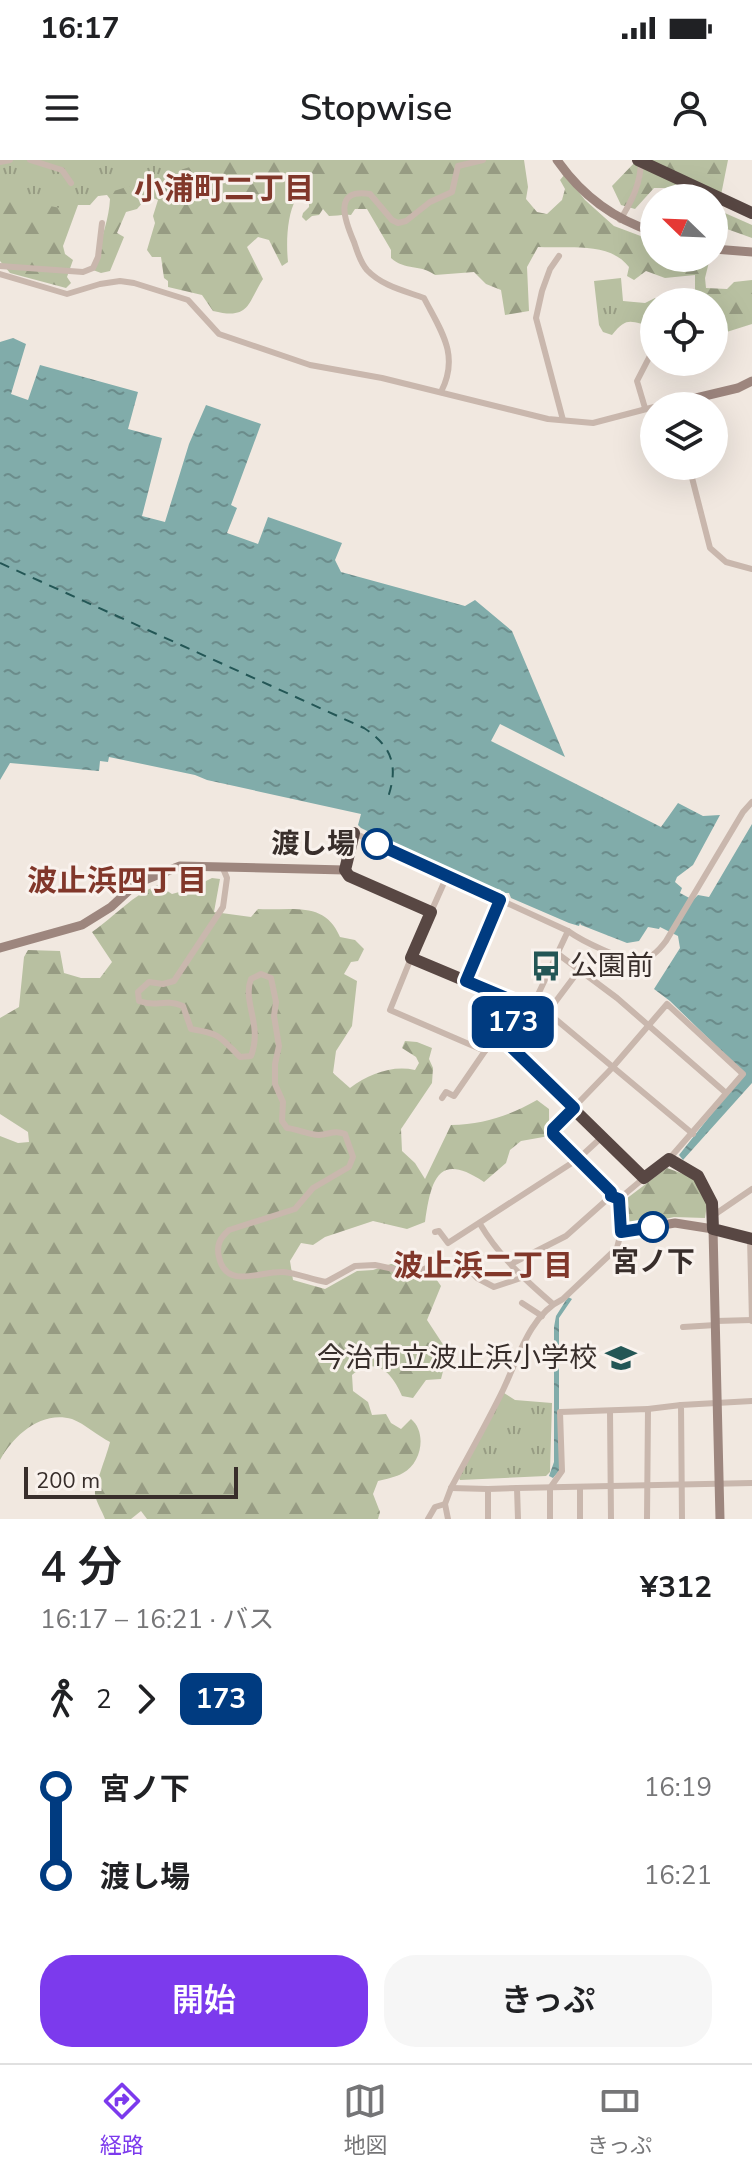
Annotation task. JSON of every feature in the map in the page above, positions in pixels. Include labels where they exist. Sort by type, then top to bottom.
[{"type":"highway","points":[[639,160],[752,213]]},
{"type":"highway","points":[[354,833],[345,870],[349,876],[431,912],[411,958],[531,1004],[505,1030],[504,1036],[509,1046],[644,1178],[669,1159],[698,1176],[714,1222],[751,1238]]},
{"type":"main road","points":[[557,160],[600,206],[620,220],[640,227]]},
{"type":"main road","points":[[728,250],[752,252]]},
{"type":"main road","points":[[723,392],[752,381]]},
{"type":"main road","points":[[0,948],[82,925],[111,907],[137,883],[180,866],[345,870]]},
{"type":"main road","points":[[621,1232],[675,1223],[714,1222],[720,1519]]},
{"type":"street","points":[[0,162],[10,160]]},
{"type":"street","points":[[30,160],[62,170],[71,183]]},
{"type":"street","points":[[441,392],[451,366],[441,331],[424,298],[398,290],[367,269],[343,213],[344,204],[350,196],[370,194],[392,220],[398,223],[406,221],[430,202],[452,192],[458,166],[483,160]]},
{"type":"street","points":[[620,220],[638,186],[639,160]]},
{"type":"street","points":[[0,266],[83,272],[93,268],[98,257],[102,223]]},
{"type":"street","points":[[559,256],[550,269],[536,318],[563,420]]},
{"type":"street","points":[[0,274],[67,294],[100,284],[134,283],[188,300],[219,334],[310,365],[356,372],[510,410],[593,423],[640,409]]},
{"type":"street","points":[[693,480],[710,548],[726,562],[752,569]]},
{"type":"street","points":[[354,833],[578,938],[637,960],[645,960],[660,949],[671,933],[752,802]]},
{"type":"street","points":[[222,866],[227,878],[223,907],[174,981],[163,984],[149,982],[138,992],[139,1001],[151,1006],[163,1002],[183,1006],[191,1029],[223,1037],[240,1057],[251,1056],[256,1042],[253,1010],[247,990],[251,979],[261,974],[271,978],[279,1046],[275,1084],[283,1102],[282,1121],[287,1128],[309,1134],[338,1131],[345,1134],[353,1157],[349,1167],[313,1188],[295,1209],[229,1230],[218,1245],[222,1267],[237,1277],[285,1272],[326,1282],[355,1266],[375,1265],[420,1271],[444,1260],[463,1264],[477,1278],[494,1287],[521,1278]]},
{"type":"street","points":[[431,912],[447,876]]},
{"type":"street","points":[[466,981],[500,900]]},
{"type":"street","points":[[568,931],[531,1004],[547,1013],[693,1134]]},
{"type":"street","points":[[558,954],[649,1026],[726,1093]]},
{"type":"street","points":[[411,958],[390,1010],[485,1051]]},
{"type":"street","points":[[547,1013],[580,969]]},
{"type":"street","points":[[448,1519],[445,1504],[451,1488],[504,1389],[522,1347],[553,1304],[563,1299],[614,1252],[621,1232],[615,1197],[553,1134],[553,1129],[612,1068],[667,1004],[743,1074],[669,1159]]},
{"type":"street","points":[[442,1098],[446,1092],[454,1096],[485,1051],[496,1039],[504,1036]]},
{"type":"street","points":[[435,1232],[439,1231],[446,1243],[480,1224],[578,1159],[602,1137]]},
{"type":"street","points":[[511,1264],[566,1236],[644,1178]]},
{"type":"street","points":[[714,1222],[752,1189]]},
{"type":"street","points":[[480,1224],[492,1244],[521,1278],[553,1304]]},
{"type":"street","points":[[683,1327],[752,1320],[751,1238]]},
{"type":"street","points":[[522,1303],[542,1316]]},
{"type":"street","points":[[550,1519],[550,1488],[562,1471],[560,1412],[752,1401]]},
{"type":"street","points":[[681,1405],[682,1519]]},
{"type":"street","points":[[647,1519],[648,1409]]},
{"type":"street","points":[[610,1411],[611,1519]]},
{"type":"street","points":[[451,1488],[752,1483]]},
{"type":"street","points":[[580,1487],[580,1519]]},
{"type":"street","points":[[517,1488],[518,1519]]},
{"type":"street","points":[[488,1489],[488,1519]]},
{"type":"street","points":[[428,1519],[435,1507],[445,1504]]},
{"type":"green space","points":[[0,160],[524,160],[528,187],[526,199],[537,212],[547,214],[562,200],[565,189],[560,180],[565,174],[585,200],[614,226],[640,236],[640,272],[645,272],[634,280],[627,276],[629,267],[621,259],[599,250],[538,247],[527,267],[529,311],[505,315],[501,290],[486,284],[474,272],[435,275],[396,262],[391,258],[391,250],[367,209],[355,209],[351,215],[329,216],[323,209],[319,215],[306,221],[302,217],[309,203],[296,199],[288,229],[288,262],[282,266],[269,240],[258,237],[247,247],[263,279],[246,308],[225,313],[213,311],[202,295],[168,287],[161,257],[152,257],[147,250],[158,200],[148,196],[137,209],[126,212],[117,233],[124,237],[110,271],[101,273],[93,270],[106,226],[110,199],[107,195],[98,196],[90,205],[78,205],[63,246],[65,254],[73,260],[67,277],[71,283],[66,288],[10,273],[0,261]]},
{"type":"green space","points":[[0,160],[212,160],[60,208],[0,196]]},
{"type":"green space","points":[[637,160],[728,160],[723,184],[640,184],[640,203],[635,209],[621,205],[612,186]]},
{"type":"green space","points":[[728,214],[752,225],[752,238],[728,229]]},
{"type":"green space","points":[[649,272],[706,272],[706,288],[695,288],[695,275],[665,278]]},
{"type":"green space","points":[[621,278],[623,301],[640,303],[640,323],[627,322],[612,335],[603,332],[599,325],[594,281]]},
{"type":"green space","points":[[752,280],[752,324],[728,332],[728,288],[734,282]]},
{"type":"green space","points":[[212,878],[220,879],[214,912],[251,917],[258,909],[316,912],[334,925],[340,937],[355,940],[364,949],[358,961],[351,962],[344,974],[357,981],[352,1026],[336,1051],[333,1073],[350,1088],[381,1072],[415,1070],[419,1063],[416,1057],[402,1048],[405,1041],[432,1048],[429,1059],[433,1068],[432,1083],[401,1129],[402,1151],[415,1163],[425,1179],[451,1125],[496,1118],[537,1100],[549,1109],[549,1136],[521,1141],[510,1150],[506,1163],[484,1182],[456,1169],[440,1175],[430,1194],[425,1222],[407,1229],[373,1221],[325,1237],[313,1245],[301,1243],[290,1261],[293,1280],[325,1289],[357,1271],[391,1264],[413,1266],[434,1276],[441,1286],[427,1320],[448,1352],[441,1379],[426,1380],[413,1398],[402,1396],[382,1369],[369,1367],[352,1375],[353,1391],[368,1402],[372,1415],[386,1414],[391,1423],[401,1429],[411,1419],[421,1439],[418,1455],[409,1468],[397,1476],[378,1481],[373,1494],[380,1512],[378,1519],[147,1519],[141,1511],[131,1519],[105,1519],[95,1494],[110,1442],[77,1421],[61,1417],[29,1427],[12,1442],[0,1460],[0,1136],[18,1143],[29,1142],[28,1132],[0,1114],[0,1018],[19,1007],[24,957],[28,950],[60,951],[64,973],[81,978],[100,978],[112,962],[92,932],[149,889],[158,885],[172,894]]},
{"type":"green space","points":[[667,1168],[694,1178],[707,1204],[705,1218],[674,1217],[628,1227],[626,1199]]},
{"type":"green space","points":[[504,1393],[515,1400],[552,1403],[550,1472],[546,1476],[460,1480],[459,1478]]},
{"type":"water","points":[[13,338],[26,344],[11,394],[28,400],[40,365],[138,392],[128,429],[162,438],[142,516],[165,522],[189,444],[206,405],[261,424],[231,505],[237,508],[227,533],[258,544],[268,517],[342,543],[335,560],[341,572],[465,606],[475,600],[512,631],[565,757],[500,724],[491,741],[661,827],[678,803],[703,816],[720,815],[693,865],[677,877],[675,882],[682,888],[680,893],[693,900],[698,895],[709,897],[752,824],[752,1083],[683,1160],[679,1155],[744,1073],[654,989],[680,948],[678,936],[660,927],[648,927],[639,941],[627,943],[580,923],[579,926],[569,923],[511,898],[509,893],[500,893],[501,890],[497,889],[495,892],[361,828],[358,825],[361,814],[195,775],[109,757],[108,762],[100,761],[99,771],[10,763],[0,780],[0,342]]},
{"type":"water","points":[[568,1297],[572,1299],[559,1318],[559,1471],[553,1478],[549,1476],[554,1462],[554,1327],[556,1316]]},
{"type":"ferry route","points":[[0,563],[364,728],[382,743],[391,759],[393,778],[387,800]]},
{"type":"bus line","name":"173","points":[[377,844],[500,900],[466,981],[528,1007],[505,1030],[505,1041],[574,1108],[553,1129],[553,1134],[611,1192],[611,1196],[619,1199],[621,1232],[653,1227]]},
{"type":"place","name":"渡し場","points":[[377,844]]},
{"type":"place","name":"公園前","points":[[546,966]]},
{"type":"place","name":"宮ノ下","points":[[653,1227]]},
{"type":"place","name":"今治市立波止浜小学校","points":[[621,1358]]},
{"type":"district","name":"小浦町二丁目","points":[[224,189]]},
{"type":"district","name":"波止浜四丁目","points":[[117,881]]},
{"type":"district","name":"波止浜二丁目","points":[[483,1266]]}]
